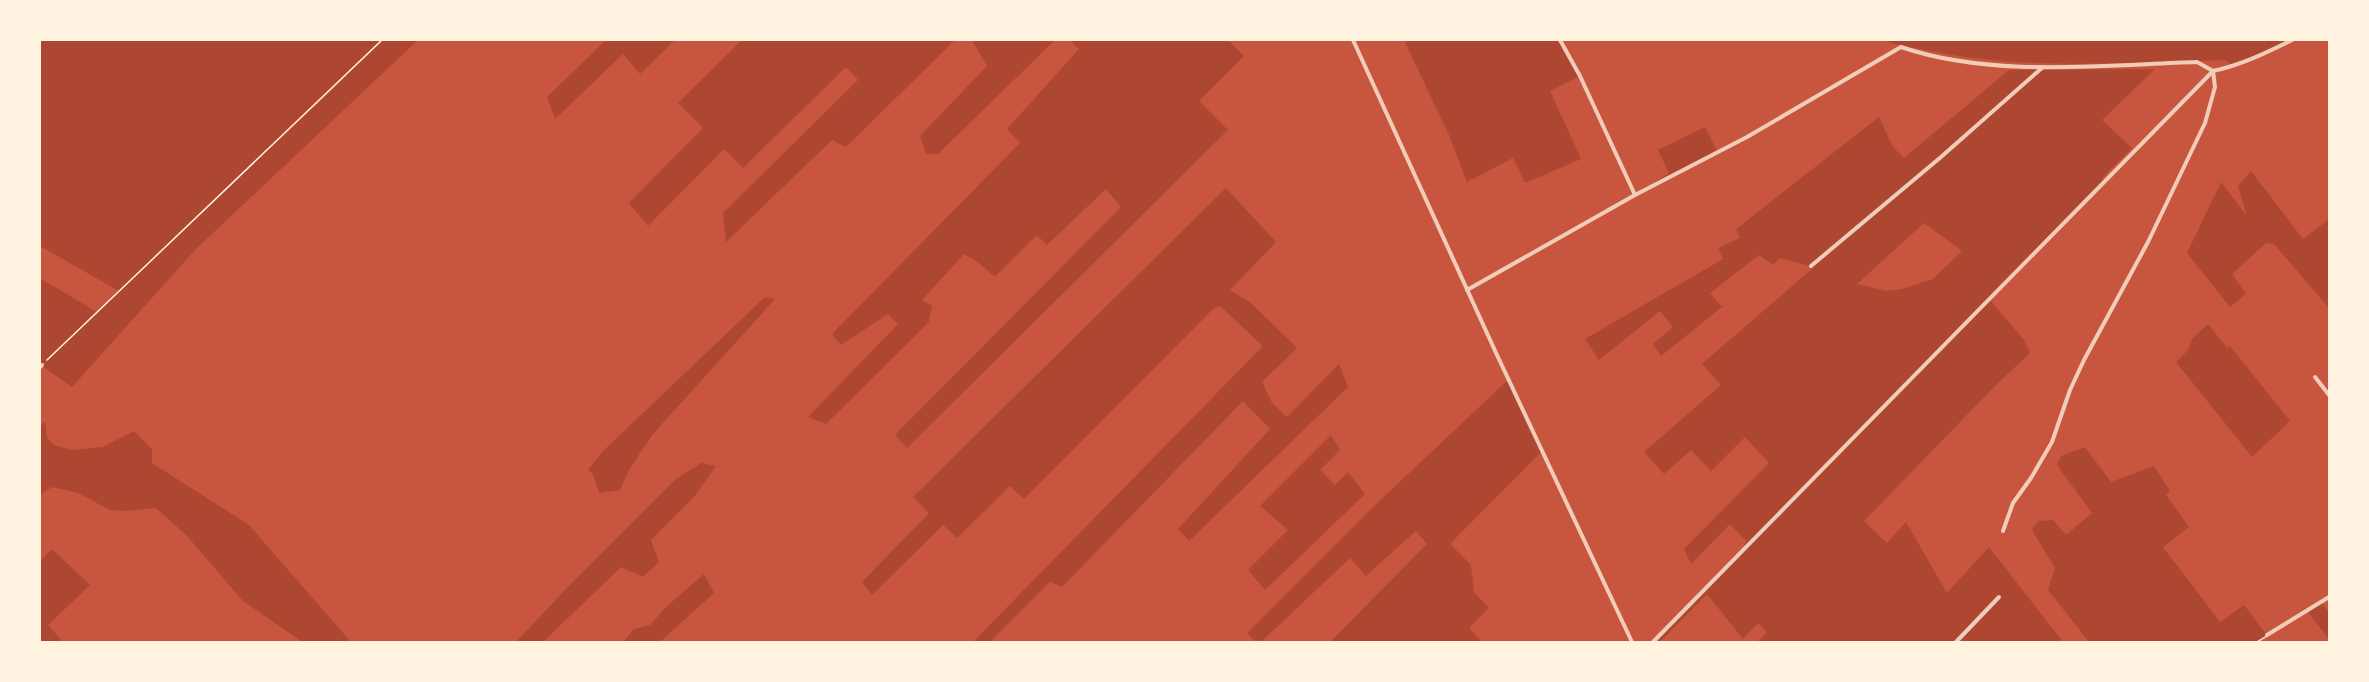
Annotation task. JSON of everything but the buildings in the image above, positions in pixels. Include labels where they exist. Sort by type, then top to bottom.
[{"type":"street","points":[[1353,40],[1467,290],[1632,642]]},
{"type":"street","points":[[1560,40],[1580,76],[1635,195]]},
{"type":"street","points":[[1653,642],[2213,71],[2234,66],[2274,50],[2292,40]]},
{"type":"street","points":[[1467,290],[1635,195],[1747,137],[1901,47],[1949,59],[1989,64],[2043,66],[2197,62],[2213,71]]},
{"type":"street","points":[[1811,266],[1941,157],[2043,66]]},
{"type":"street","points":[[2003,530],[2013,503],[2031,478],[2052,442],[2070,390],[2084,360],[2148,242],[2205,123],[2215,87],[2213,71]]},
{"type":"street","points":[[2315,377],[2329,395]]},
{"type":"street","points":[[1956,642],[1999,596]]},
{"type":"street","points":[[2267,635],[2277,631],[2329,597]]},
{"type":"lane","points":[[2257,642],[2277,631]]},
{"type":"path","points":[[41,366],[382,40]]},
{"type":"shaded area","points":[[40,40],[380,40],[205,209],[330,92],[381,40],[418,40],[195,250],[72,387],[42,366],[86,323],[40,367],[40,278],[97,312],[119,291],[40,246]]},
{"type":"shaded area","points":[[606,40],[675,40],[640,74],[623,54],[555,119],[547,97]]},
{"type":"shaded area","points":[[742,40],[955,40],[846,147],[832,140],[726,242],[723,213],[858,80],[846,67],[743,168],[724,149],[648,226],[629,203],[703,128],[678,103]]},
{"type":"shaded area","points":[[972,40],[1055,40],[938,154],[926,154],[920,136],[987,66]]},
{"type":"shaded area","points":[[1070,40],[1228,40],[1244,56],[1199,101],[1228,130],[907,448],[895,435],[1121,207],[1106,189],[1047,245],[1037,235],[995,277],[979,263],[964,254],[922,300],[932,306],[929,322],[826,424],[808,417],[898,324],[888,314],[841,345],[832,334],[1020,143],[1007,129],[1079,49]]},
{"type":"shaded area","points":[[1404,40],[1560,40],[1580,76],[1550,91],[1581,159],[1525,183],[1513,158],[1467,182],[1449,135]]},
{"type":"shaded area","points":[[1884,40],[2292,40],[2234,66],[2225,60],[2077,64],[2004,61],[1967,57],[1907,47]]},
{"type":"shaded area","points":[[2155,69],[2102,120],[2132,148],[2102,178],[2105,182],[1989,299],[2024,340],[2030,353],[1994,387],[1864,521],[1887,543],[1906,522],[1947,593],[1989,547],[2063,642],[1757,642],[1767,632],[1758,623],[1743,639],[1707,594],[1660,642],[1653,642],[1743,550],[1746,541],[1730,524],[1691,564],[1684,549],[1769,463],[1745,437],[1711,471],[1691,450],[1664,474],[1644,452],[1721,385],[1702,364],[1814,267],[1780,258],[1773,265],[1759,255],[1710,293],[1722,307],[1661,356],[1653,344],[1673,327],[1660,311],[1599,360],[1585,339],[1723,259],[1718,248],[1740,238],[1736,229],[1879,117],[1893,147],[1904,158],[2009,70]],"holes":[[[1924,223],[1962,251],[1933,279],[1902,289],[1886,291],[1857,284]]]},
{"type":"shaded area","points":[[1705,127],[1718,153],[1635,195],[1669,173],[1658,150]]},
{"type":"shaded area","points":[[2251,171],[2303,239],[2329,219],[2329,308],[2274,244],[2266,243],[2232,274],[2246,294],[2230,307],[2187,253],[2221,182],[2247,216],[2238,186]]},
{"type":"shaded area","points":[[1226,188],[1276,242],[1230,290],[1251,303],[1297,348],[1262,382],[1272,403],[1287,417],[1339,364],[1348,387],[1189,541],[1178,529],[1270,429],[1243,401],[1062,587],[1050,582],[990,642],[973,642],[1263,346],[1220,306],[1213,309],[1024,499],[1010,486],[957,538],[943,525],[872,595],[862,582],[929,513],[913,497]]},
{"type":"shaded area","points":[[765,297],[775,299],[652,435],[629,470],[620,490],[599,493],[593,474],[588,470],[603,451]]},
{"type":"shaded area","points":[[2208,324],[2227,348],[2230,346],[2290,421],[2252,457],[2176,362],[2187,351],[2193,338]]},
{"type":"shaded area","points":[[1508,380],[1542,451],[1450,544],[1471,565],[1474,592],[1489,608],[1469,628],[1482,642],[1330,642],[1427,544],[1416,531],[1366,576],[1350,558],[1261,642],[1256,642],[1247,633],[1373,507]]},
{"type":"shaded area","points":[[45,422],[47,438],[54,445],[71,450],[103,447],[134,431],[152,449],[152,463],[249,525],[351,642],[302,642],[242,600],[187,536],[156,508],[125,511],[110,510],[78,493],[52,487],[40,495],[40,426]]},
{"type":"shaded area","points":[[1331,435],[1340,450],[1320,470],[1335,485],[1348,472],[1365,494],[1265,590],[1248,570],[1288,530],[1260,506]]},
{"type":"shaded area","points":[[2085,447],[2111,482],[2154,466],[2170,491],[2166,495],[2189,527],[2163,547],[2220,622],[2244,605],[2267,635],[2257,642],[2089,642],[2048,590],[2055,568],[2032,530],[2038,521],[2053,520],[2066,535],[2092,513],[2057,465],[2061,456]]},
{"type":"shaded area","points":[[701,463],[716,466],[694,497],[651,540],[659,562],[643,577],[621,567],[543,642],[516,642],[567,588],[676,479]]},
{"type":"shaded area","points":[[52,549],[90,585],[48,625],[63,642],[40,642],[40,561]]},
{"type":"shaded area","points":[[704,574],[714,593],[660,642],[623,642],[634,629],[650,625],[667,606]]},
{"type":"shaded area","points":[[2321,602],[2329,613],[2329,639],[2307,611]]}]
